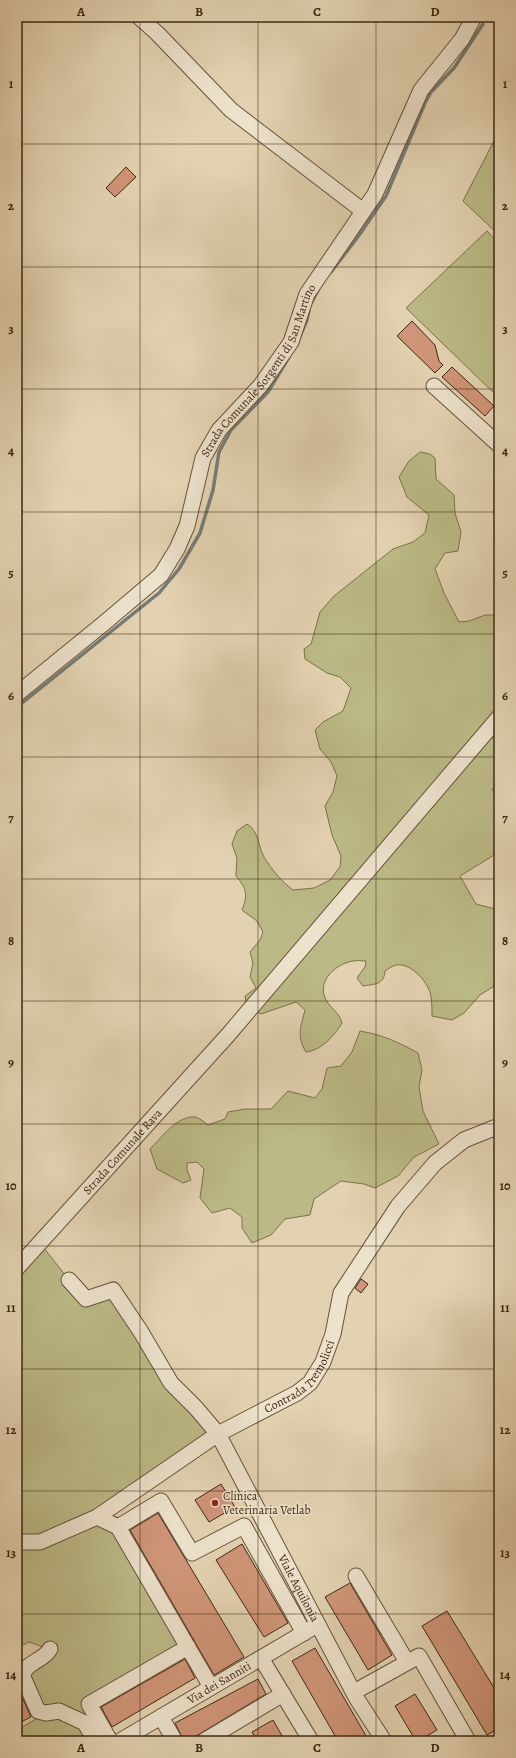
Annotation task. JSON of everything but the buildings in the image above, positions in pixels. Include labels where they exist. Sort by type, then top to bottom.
[{"type":"street","points":[[139,17],[157,33],[231,110],[363,211]]},
{"type":"street","name":"Strada Comunale Sorgenti di San Martino","points":[[17,694],[161,575],[177,549],[186,526],[203,458],[219,430],[261,385],[291,342],[307,294],[375,194],[421,90],[462,39],[474,17]]},
{"type":"street","points":[[434,386],[499,445]]},
{"type":"street","name":"Strada Comunale Rava","points":[[17,1268],[228,1035],[499,717]]},
{"type":"street","name":"Contrada Tremolicci","points":[[17,1542],[40,1542],[97,1517],[218,1434],[297,1392],[310,1383],[323,1362],[333,1334],[341,1293],[398,1206],[435,1163],[464,1140],[499,1126]]},
{"type":"street","name":"Viale Aquilonia","points":[[69,1280],[86,1299],[113,1290],[141,1332],[171,1382],[218,1434],[354,1692],[384,1741]]},
{"type":"street","points":[[118,1528],[161,1501],[192,1553],[244,1526],[304,1633]]},
{"type":"street","points":[[97,1517],[118,1528],[211,1687]]},
{"type":"street","points":[[356,1576],[407,1662]]},
{"type":"street","name":"Via dei Sanniti","points":[[120,1741],[319,1624]]},
{"type":"street","points":[[110,1741],[89,1704],[188,1647]]},
{"type":"street","points":[[50,1649],[48,1654],[23,1671],[23,1677],[38,1711],[46,1713],[59,1711],[85,1723],[95,1741]]},
{"type":"street","points":[[354,1692],[419,1656],[468,1741]]},
{"type":"street","points":[[261,1658],[311,1741]]},
{"type":"street","points":[[204,1741],[283,1694]]},
{"type":"street","points":[[161,1717],[176,1741]]},
{"type":"shaded area","points":[[497,135],[499,136],[499,235],[463,201]]},
{"type":"shaded area","points":[[487,231],[499,244],[499,398],[406,308]]},
{"type":"shaded area","points":[[420,452],[430,454],[435,458],[436,479],[454,495],[455,513],[461,532],[458,551],[445,553],[435,569],[444,593],[459,622],[469,621],[485,615],[499,615],[499,785],[492,789],[499,802],[499,852],[460,876],[476,904],[499,910],[499,983],[480,995],[464,1013],[452,1020],[432,1016],[430,992],[419,975],[408,967],[402,965],[393,966],[385,971],[383,979],[378,983],[363,986],[357,978],[365,967],[366,961],[346,963],[339,966],[328,976],[323,989],[324,996],[338,1014],[342,1023],[327,1042],[312,1051],[306,1052],[300,1036],[305,1010],[296,1002],[261,1014],[247,1006],[245,996],[256,988],[250,977],[253,963],[250,952],[260,940],[263,932],[257,921],[242,910],[246,896],[242,885],[236,876],[237,858],[232,844],[237,831],[247,824],[251,827],[258,839],[262,853],[270,866],[293,890],[314,888],[330,880],[340,867],[341,856],[332,835],[325,806],[333,792],[337,776],[331,762],[320,749],[315,730],[323,722],[343,711],[351,688],[340,677],[327,673],[305,659],[304,649],[311,644],[320,612],[334,596],[393,549],[413,542],[425,533],[429,515],[407,497],[399,477],[409,461]]},
{"type":"shaded area","points":[[360,1031],[390,1039],[418,1053],[422,1070],[419,1087],[423,1111],[439,1144],[414,1157],[398,1176],[375,1188],[364,1184],[341,1181],[314,1199],[310,1215],[285,1219],[271,1235],[252,1243],[242,1228],[242,1217],[230,1208],[212,1213],[200,1198],[204,1169],[197,1162],[187,1163],[187,1170],[191,1180],[183,1183],[157,1169],[150,1149],[170,1128],[182,1120],[189,1117],[195,1117],[201,1119],[208,1125],[225,1119],[228,1112],[245,1109],[271,1109],[288,1091],[315,1098],[322,1089],[327,1068],[341,1066],[352,1052]]},
{"type":"shaded area","points":[[40,1243],[86,1299],[113,1290],[141,1332],[218,1434],[97,1517],[118,1527],[188,1647],[89,1704],[85,1723],[92,1735],[82,1741],[17,1741],[17,1730],[46,1713],[23,1677],[49,1649],[29,1642],[17,1648],[17,1268]]},
{"type":"waterway","points":[[331,272],[386,196],[431,92],[454,68],[483,24]]},
{"type":"waterway","points":[[312,302],[318,290]]},
{"type":"waterway","points":[[297,343],[307,320],[309,310]]},
{"type":"waterway","points":[[17,707],[159,593],[179,569],[200,533],[213,490],[219,452],[231,430],[268,392],[289,357]]},
{"type":"place","name":"Clinica Veterinaria Vetlab","points":[[215,1503]]}]
